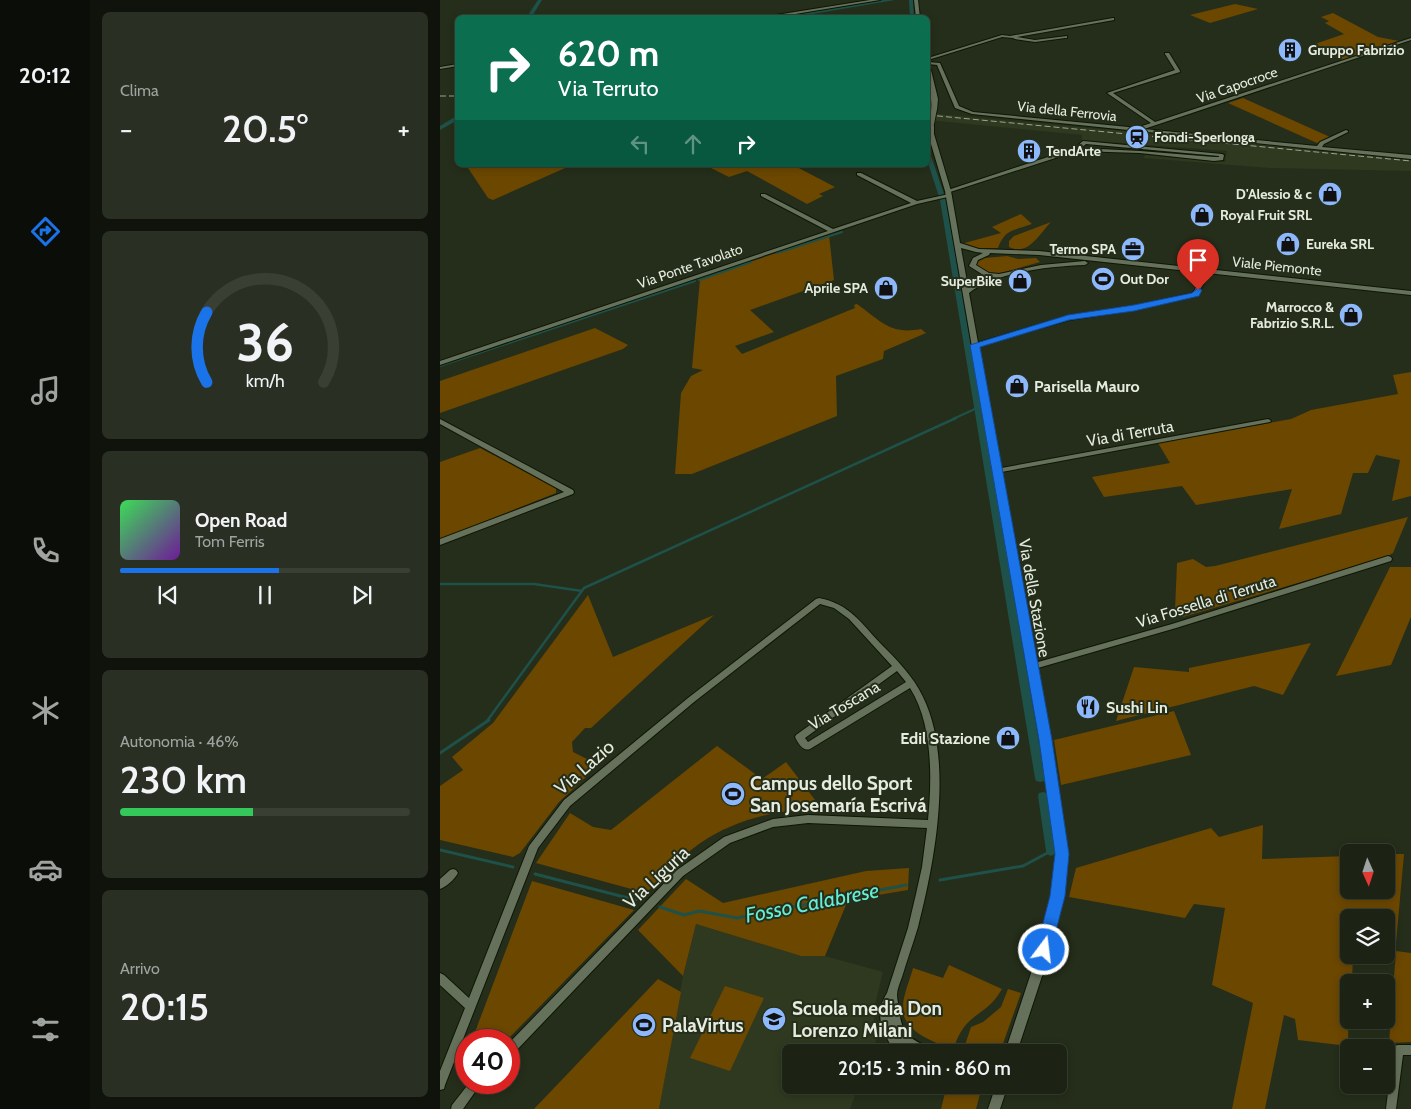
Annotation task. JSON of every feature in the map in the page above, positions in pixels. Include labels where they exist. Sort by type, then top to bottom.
[{"type":"street","points":[[780,15],[878,0]]},
{"type":"street","points":[[916,0],[918,15]]},
{"type":"street","points":[[930,60],[1002,36],[1114,19]]},
{"type":"street","points":[[1010,36],[1035,42],[1065,37]]},
{"type":"street","name":"Via Capocroce","points":[[1141,128],[1411,38]]},
{"type":"street","points":[[1155,124],[1109,93],[1178,71],[1167,54]]},
{"type":"street","name":"Via della Ferrovia","points":[[930,62],[938,64],[940,67],[946,85],[957,107],[962,110],[1091,125],[1141,128],[1143,131],[1411,157]]},
{"type":"street","points":[[440,68],[455,66]]},
{"type":"street","name":"Via della Stazione","points":[[930,78],[935,99],[931,134],[957,244],[966,292],[996,471],[1045,740],[1062,854],[1058,896],[1041,961],[1014,1044]]},
{"type":"street","points":[[1319,147],[1322,143],[1346,131]]},
{"type":"street","points":[[944,195],[1077,149],[1118,148],[1214,159],[1221,158],[1222,155],[1149,151]]},
{"type":"street","points":[[859,174],[916,203]]},
{"type":"street","points":[[764,195],[832,231]]},
{"type":"street","name":"Via Ponte Tavolato","points":[[440,363],[944,195]]},
{"type":"street","points":[[957,244],[978,251]]},
{"type":"street","points":[[959,257],[978,251]]},
{"type":"street","name":"Viale Piemonte","points":[[978,251],[1065,256],[1411,293]]},
{"type":"street","points":[[992,252],[974,259],[972,266],[977,271],[987,275],[1000,276]]},
{"type":"street","points":[[1008,253],[1016,256],[1041,258],[1044,267]]},
{"type":"street","name":"Viale Piemonte","points":[[966,292],[973,286],[1000,276],[1066,263],[1094,264],[1411,298]]},
{"type":"street","points":[[962,274],[971,279],[984,282]]},
{"type":"street","points":[[975,345],[1068,318],[1134,308],[1195,294],[1205,276]]},
{"type":"street","points":[[440,421],[570,492],[440,542]]},
{"type":"street","name":"Via di Terruta","points":[[996,471],[1268,421]]},
{"type":"street","name":"Via Fossella di Terruta","points":[[1031,668],[1388,559]]},
{"type":"street","name":"Via Lazio","points":[[440,1085],[534,846],[567,803],[691,700],[819,601],[832,602],[850,616],[898,666]]},
{"type":"street","points":[[898,666],[919,698],[931,732],[934,774],[933,824],[915,920],[892,995],[896,1031],[908,1044]]},
{"type":"street","name":"Via Toscana","points":[[898,666],[799,737],[807,747],[910,684]]},
{"type":"street","name":"Via Liguria","points":[[520,1039],[680,873],[727,840],[773,823],[808,819],[933,824]]},
{"type":"street","points":[[440,885],[453,873]]},
{"type":"street","points":[[440,978],[471,1007]]},
{"type":"street","points":[[892,995],[886,1002],[886,1029],[895,1044]]},
{"type":"street","points":[[1390,1109],[1398,1050],[1411,1050]]},
{"type":"street","points":[[456,1109],[468,1094]]},
{"type":"street","points":[[994,1109],[999,1094]]},
{"type":"shaded area","points":[[1235,4],[1258,9],[1210,23],[1190,15]]},
{"type":"shaded area","points":[[1333,13],[1378,37],[1399,41],[1341,60],[1312,45],[1344,34],[1325,23],[1329,21],[1321,17]]},
{"type":"shaded area","points":[[1243,98],[1330,137],[1317,143],[1228,103]]},
{"type":"shaded area","points":[[930,113],[1411,158],[1411,171],[1269,168],[1144,158],[1145,155],[1225,162],[1227,151],[1082,140],[1082,135],[930,120]]},
{"type":"shaded area","points":[[467,167],[567,167],[493,200],[488,198]]},
{"type":"shaded area","points":[[709,167],[797,167],[835,187],[819,194],[823,196],[807,204],[747,171],[729,177]]},
{"type":"shaded area","points":[[1021,214],[1032,224],[1007,234],[998,248],[972,248],[961,244],[1001,233],[992,227]]},
{"type":"shaded area","points":[[1051,222],[1028,246],[1022,249],[1009,247],[1009,241],[1014,236]]},
{"type":"shaded area","points":[[829,235],[834,280],[750,310],[774,332],[735,346],[742,354],[855,308],[854,305],[857,304],[893,328],[901,330],[921,329],[926,333],[884,351],[883,359],[836,376],[837,416],[692,474],[675,474],[681,393],[691,376],[703,370],[692,368],[700,279]]},
{"type":"shaded area","points":[[1007,256],[1018,259],[1036,258],[1040,262],[1001,273],[987,273],[977,267],[977,262],[985,258]]},
{"type":"shaded area","points":[[595,328],[628,345],[623,349],[440,413],[440,381]]},
{"type":"shaded area","points":[[1411,372],[1411,496],[1392,501],[1400,460],[1376,455],[1368,473],[1353,473],[1341,514],[1279,529],[1292,489],[1196,505],[1182,486],[1104,497],[1092,477],[1170,463],[1158,443],[1291,419],[1311,410],[1398,394],[1393,375]]},
{"type":"shaded area","points":[[480,448],[556,488],[556,493],[440,539],[440,462]]},
{"type":"shaded area","points":[[1408,517],[1393,553],[1386,557],[1183,617],[1175,610],[1177,563],[1193,559],[1206,567],[1215,566]]},
{"type":"shaded area","points":[[1390,567],[1411,567],[1411,617],[1391,665],[1336,676]]},
{"type":"shaded area","points":[[588,595],[613,657],[714,615],[591,728],[585,728],[572,742],[573,752],[599,765],[559,802],[520,853],[513,857],[440,840],[440,786],[463,770],[452,757],[493,723]]},
{"type":"shaded area","points":[[1311,643],[1283,695],[1254,686],[1116,721],[1134,667],[1189,672],[1189,668]]},
{"type":"shaded area","points":[[1174,711],[1191,755],[1061,785],[1054,740]]},
{"type":"shaded area","name":"Campus dello Sport San Josemaría Escrivá","points":[[717,746],[762,779],[786,762],[822,809],[774,813],[727,828],[692,849],[646,893],[536,863],[570,813],[593,827],[611,830]]},
{"type":"shaded area","points":[[1263,825],[1262,859],[1340,856],[1340,899],[1395,899],[1395,854],[1404,854],[1396,943],[1395,909],[1340,909],[1340,964],[1353,964],[1352,974],[1340,974],[1340,1029],[1348,1029],[1348,1039],[1340,1039],[1340,1045],[1298,1040],[1295,1019],[1284,1015],[1265,1109],[1232,1109],[1253,1003],[1212,985],[1225,908],[1194,904],[1185,918],[1069,897],[1076,868],[1211,828],[1219,837]]},
{"type":"shaded area","points":[[909,868],[908,890],[848,900],[825,956],[801,956],[696,924],[683,976],[638,930],[686,879],[723,903],[866,871]]},
{"type":"shaded area","points":[[532,881],[634,910],[518,1029],[476,1029]]},
{"type":"shaded area","name":"Scuola media Don Lorenzo Milani","points":[[696,924],[801,956],[825,956],[883,972],[873,1013],[877,1038],[875,1044],[782,1044],[782,1094],[856,1094],[850,1109],[659,1109],[683,976]]},
{"type":"shaded area","points":[[1396,951],[1411,953],[1411,1042],[1395,1043],[1395,1039],[1389,1039],[1390,1029],[1395,1029]]},
{"type":"shaded area","points":[[949,965],[1002,989],[989,1005],[964,1027],[956,1044],[939,1044],[922,1036],[904,1018],[903,1005],[913,968],[943,978]]},
{"type":"shaded area","name":"PalaVirtus","points":[[658,979],[681,992],[659,1109],[534,1109]]},
{"type":"shaded area","points":[[725,986],[764,998],[730,1071],[690,1058]]},
{"type":"shaded area","points":[[1008,989],[1021,993],[1003,1044],[965,1044],[971,1027],[983,1022],[1001,1007]]},
{"type":"shaded area","points":[[945,1094],[980,1094],[976,1109],[941,1109]]},
{"type":"waterway","points":[[530,15],[540,0]]},
{"type":"waterway","points":[[796,15],[893,0]]},
{"type":"waterway","points":[[911,0],[912,15]]},
{"type":"waterway","points":[[440,128],[455,119]]},
{"type":"waterway","points":[[930,162],[943,200],[1040,778]]},
{"type":"waterway","points":[[777,253],[842,232]]},
{"type":"waterway","points":[[699,280],[751,262]]},
{"type":"waterway","points":[[440,366],[695,281]]},
{"type":"waterway","points":[[953,419],[977,408]]},
{"type":"waterway","points":[[582,591],[584,588],[956,418]]},
{"type":"waterway","points":[[440,584],[534,584],[582,591]]},
{"type":"waterway","points":[[487,721],[582,591]]},
{"type":"waterway","points":[[440,753],[489,720]]},
{"type":"waterway","points":[[1043,796],[1051,851]]},
{"type":"waterway","name":"Fosso Calabrese","points":[[440,850],[513,867]]},
{"type":"waterway","name":"Fosso Calabrese","points":[[940,880],[1023,866],[1051,851]]},
{"type":"waterway","name":"Fosso Calabrese","points":[[535,874],[636,900]]},
{"type":"waterway","name":"Fosso Calabrese","points":[[660,907],[684,915],[699,911],[737,918],[906,885]]},
{"type":"railway","points":[[440,96],[455,96]]},
{"type":"railway","points":[[930,115],[1411,161]]},
{"type":"place","name":"Gruppo Fabrizio","points":[[1290,50]]},
{"type":"place","name":"Fondi-Sperlonga","points":[[1137,137]]},
{"type":"place","name":"TendArte","points":[[1029,151]]},
{"type":"place","name":"D'Alessio & c","points":[[1330,194]]},
{"type":"place","name":"Royal Fruit SRL","points":[[1202,215]]},
{"type":"place","name":"Eureka SRL","points":[[1288,244]]},
{"type":"place","name":"Termo SPA","points":[[1133,249]]},
{"type":"place","name":"Out Dor","points":[[1103,279]]},
{"type":"place","name":"SuperBike","points":[[1020,281]]},
{"type":"place","name":"Aprile SPA","points":[[886,288]]},
{"type":"place","name":"Marrocco & Fabrizio S.R.L.","points":[[1351,315]]},
{"type":"place","name":"Parisella Mauro","points":[[1017,386]]},
{"type":"place","name":"Sushi Lin","points":[[1088,707]]},
{"type":"place","name":"Edil Stazione","points":[[1008,738]]},
{"type":"place","name":"Campus dello Sport San Josemaría Escrivá","points":[[733,794]]},
{"type":"place","name":"Scuola media Don Lorenzo Milani","points":[[774,1019]]},
{"type":"place","name":"PalaVirtus","points":[[644,1025]]},
{"type":"route","points":[[1044,950],[1058,896],[1062,854],[1045,740],[975,345],[1068,318],[1134,308],[1195,294],[1198,290]]}]
